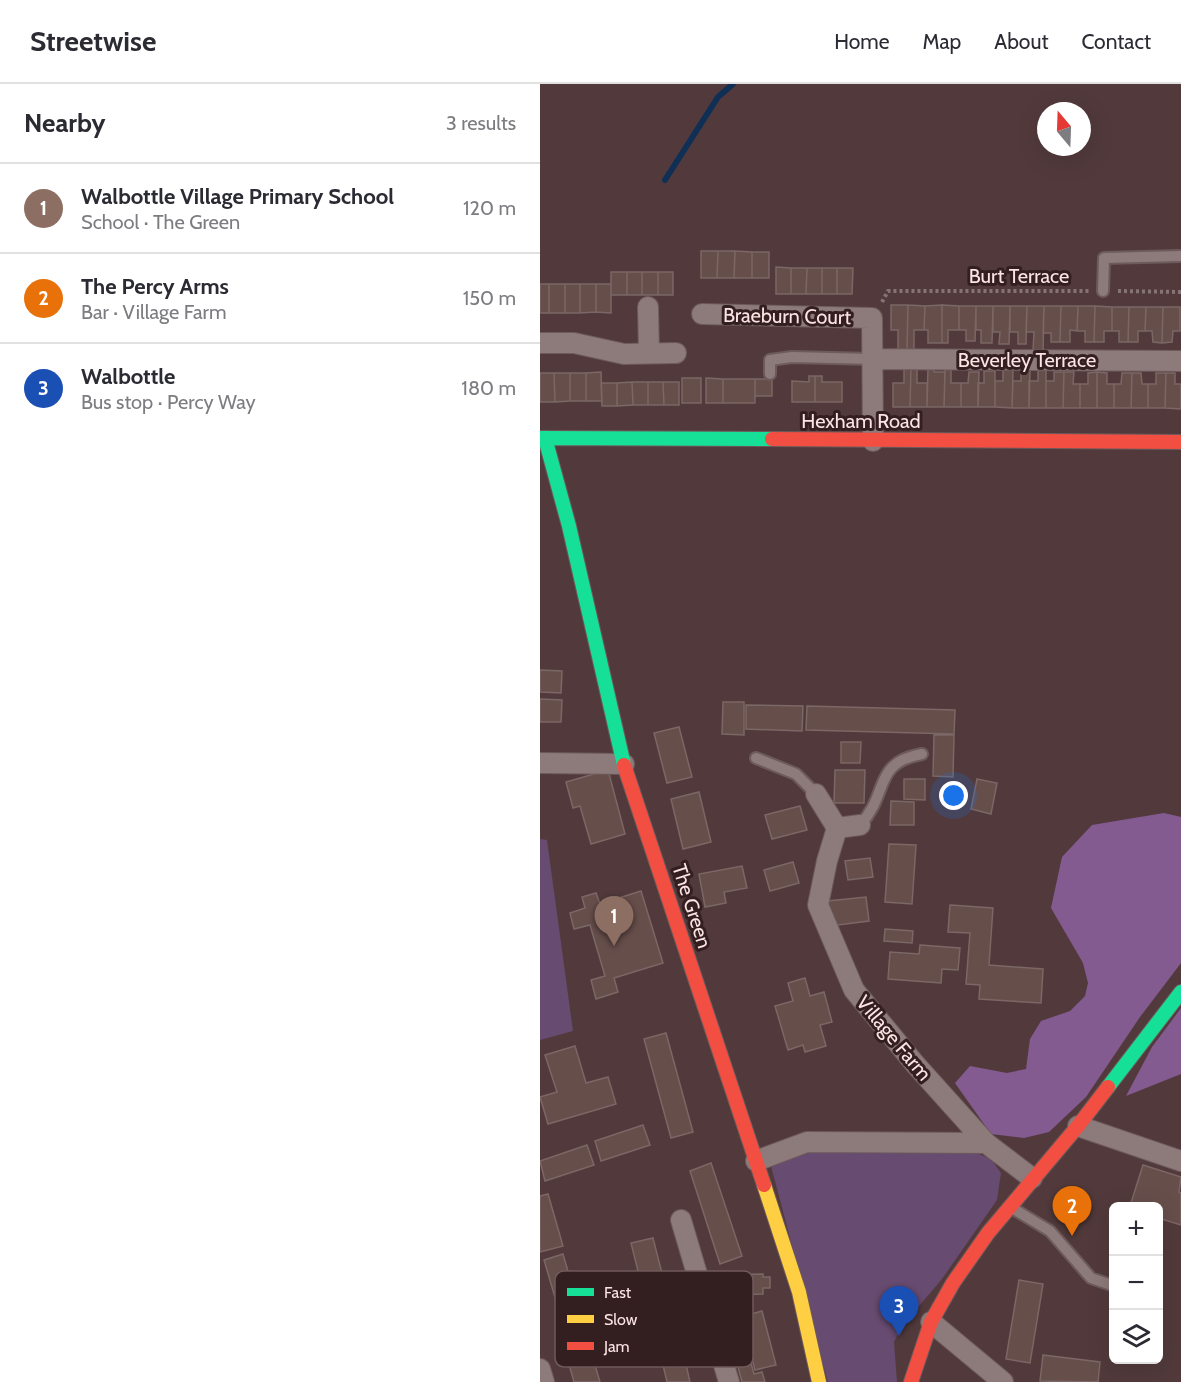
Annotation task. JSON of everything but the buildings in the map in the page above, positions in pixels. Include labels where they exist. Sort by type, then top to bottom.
[{"type":"street","points":[[648,307],[648,353]]},
{"type":"street","name":"Braeburn Court","points":[[702,314],[872,318]]},
{"type":"street","points":[[872,318],[873,441]]},
{"type":"street","points":[[540,343],[574,343],[624,354],[676,353]]},
{"type":"street","name":"Beverley Terrace","points":[[872,359],[1181,361]]},
{"type":"street","name":"Hexham Road","points":[[543,438],[1181,442]]},
{"type":"street","name":"The Green","points":[[543,438],[569,526],[624,764],[799,1292],[819,1382]]},
{"type":"street","points":[[540,763],[624,764]]},
{"type":"street","points":[[816,794],[837,828],[860,825]]},
{"type":"street","name":"Village Farm","points":[[837,828],[827,861],[818,905],[854,990],[915,1064],[986,1143],[1032,1178]]},
{"type":"street","points":[[911,1382],[931,1322],[953,1283],[987,1233],[1078,1126],[1181,992]]},
{"type":"street","points":[[1078,1126],[1181,1161]]},
{"type":"street","points":[[756,1161],[807,1142],[986,1143]]},
{"type":"street","points":[[681,1220],[696,1271]]},
{"type":"street","points":[[931,1322],[1003,1382]]},
{"type":"street","points":[[725,1367],[729,1382]]},
{"type":"street","points":[[540,1369],[544,1382]]},
{"type":"lane","points":[[1103,291],[1104,258],[1181,256]]},
{"type":"lane","points":[[770,374],[770,360],[792,357],[872,359]]},
{"type":"lane","points":[[860,825],[874,808],[890,769],[901,760],[922,754]]},
{"type":"lane","points":[[756,758],[796,774],[816,794]]},
{"type":"lane","points":[[1010,1206],[1050,1230],[1091,1278],[1109,1285]]},
{"type":"path","name":"Burt Terrace","points":[[872,318],[888,291],[1181,292]]},
{"type":"shaded area","points":[[1164,813],[1181,817],[1181,963],[1140,1017],[1086,1097],[1049,1132],[1024,1138],[991,1134],[955,1083],[970,1066],[1007,1073],[1026,1069],[1030,1039],[1041,1021],[1070,1011],[1085,996],[1088,983],[1083,963],[1051,908],[1062,857],[1092,825]]},
{"type":"shaded area","points":[[540,839],[547,840],[573,1031],[540,1040]]},
{"type":"shaded area","points":[[1181,1008],[1181,1074],[1126,1096],[1152,1047]]},
{"type":"shaded area","points":[[813,1151],[974,1152],[991,1159],[1001,1173],[997,1200],[942,1279],[902,1326],[894,1342],[897,1382],[828,1382],[771,1166]]},
{"type":"waterway","points":[[665,180],[718,97],[733,84]]},
{"type":"traffic: fast","points":[[540,438],[772,439]]},
{"type":"traffic: fast","points":[[545,438],[569,526],[624,765]]},
{"type":"traffic: fast","points":[[1108,1087],[1181,992]]},
{"type":"traffic: slow","points":[[764,1185],[799,1292],[819,1382]]},
{"type":"traffic: jam","points":[[772,439],[1181,442]]},
{"type":"traffic: jam","points":[[624,765],[764,1185]]},
{"type":"traffic: jam","points":[[911,1382],[931,1322],[953,1283],[988,1233],[1108,1087]]},
{"type":"place","name":"Walbottle Village Primary School","points":[[614,946]]},
{"type":"place","name":"The Percy Arms","points":[[1072,1236]]},
{"type":"place","name":"Walbottle","points":[[899,1336]]}]
